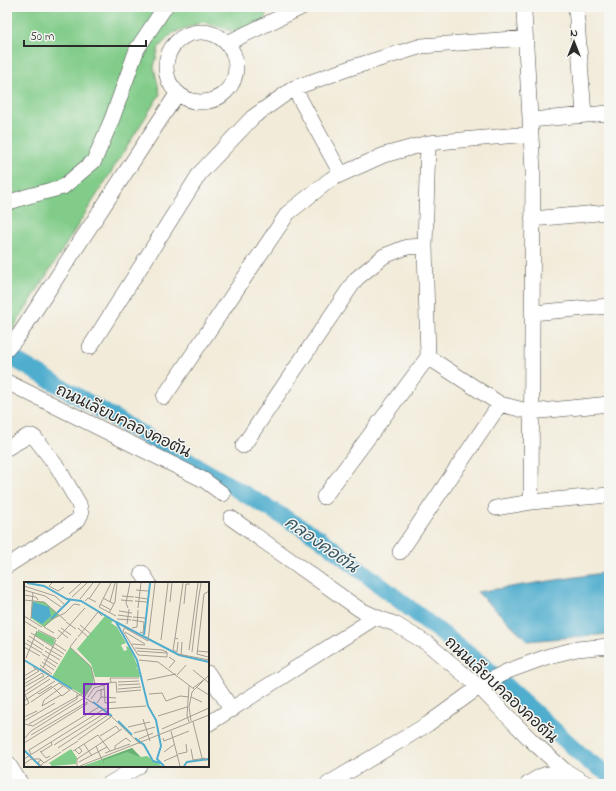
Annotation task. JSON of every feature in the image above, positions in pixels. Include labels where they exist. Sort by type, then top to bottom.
[{"type":"street","points":[[7,203],[64,187],[94,161],[112,120],[137,49],[166,7]]},
{"type":"street","points":[[227,43],[280,12],[302,7]]},
{"type":"street","points":[[576,7],[584,115]]},
{"type":"street","points":[[524,12],[533,171],[531,502]]},
{"type":"street","points":[[192,32],[198,32],[211,33],[227,43],[235,56],[236,71],[230,86],[220,96],[206,101],[191,101],[177,94],[167,78],[166,58],[175,41],[192,32]]},
{"type":"street","points":[[90,347],[200,173],[253,117],[294,88],[353,67],[422,46],[525,38]]},
{"type":"street","points":[[294,88],[342,174]]},
{"type":"street","points":[[7,349],[19,335],[177,94]]},
{"type":"street","points":[[164,397],[288,213],[331,179],[384,155],[428,143],[530,127],[584,115],[609,113]]},
{"type":"street","points":[[324,497],[428,357],[425,246],[428,143]]},
{"type":"street","points":[[532,219],[609,212]]},
{"type":"street","points":[[243,446],[356,279],[384,256],[407,247],[425,246]]},
{"type":"street","points":[[532,313],[609,306]]},
{"type":"street","points":[[428,357],[500,404],[531,412],[609,404]]},
{"type":"street","name":"ถนนเลียบคลองคอตัน","points":[[7,382],[204,480],[223,494]]},
{"type":"street","points":[[400,552],[500,404]]},
{"type":"street","points":[[7,448],[28,436],[35,438],[58,468],[79,504],[81,514],[78,520],[7,566]]},
{"type":"street","points":[[496,508],[531,502],[609,495]]},
{"type":"street","name":"ถนนเลียบคลองคอตัน","points":[[231,518],[359,609],[376,618],[395,624],[428,644],[482,685],[531,740],[564,770],[587,784]]},
{"type":"street","points":[[209,723],[376,618]]},
{"type":"street","points":[[328,784],[428,724],[482,685],[508,671],[549,656],[577,649],[609,646]]},
{"type":"street","points":[[209,675],[232,710]]},
{"type":"street","points":[[7,762],[21,784]]},
{"type":"street","points":[[109,784],[137,767]]},
{"type":"street","points":[[528,784],[544,774],[548,774],[564,784]]},
{"type":"green space","points":[[7,7],[265,7],[266,21],[236,32],[203,22],[173,33],[159,47],[154,67],[160,94],[11,332],[7,330]]},
{"type":"water","points":[[609,572],[609,634],[528,641],[477,592]]},
{"type":"waterway","name":"คลองคอตัน","points":[[7,355],[318,537],[485,667],[588,761],[609,774]]}]
